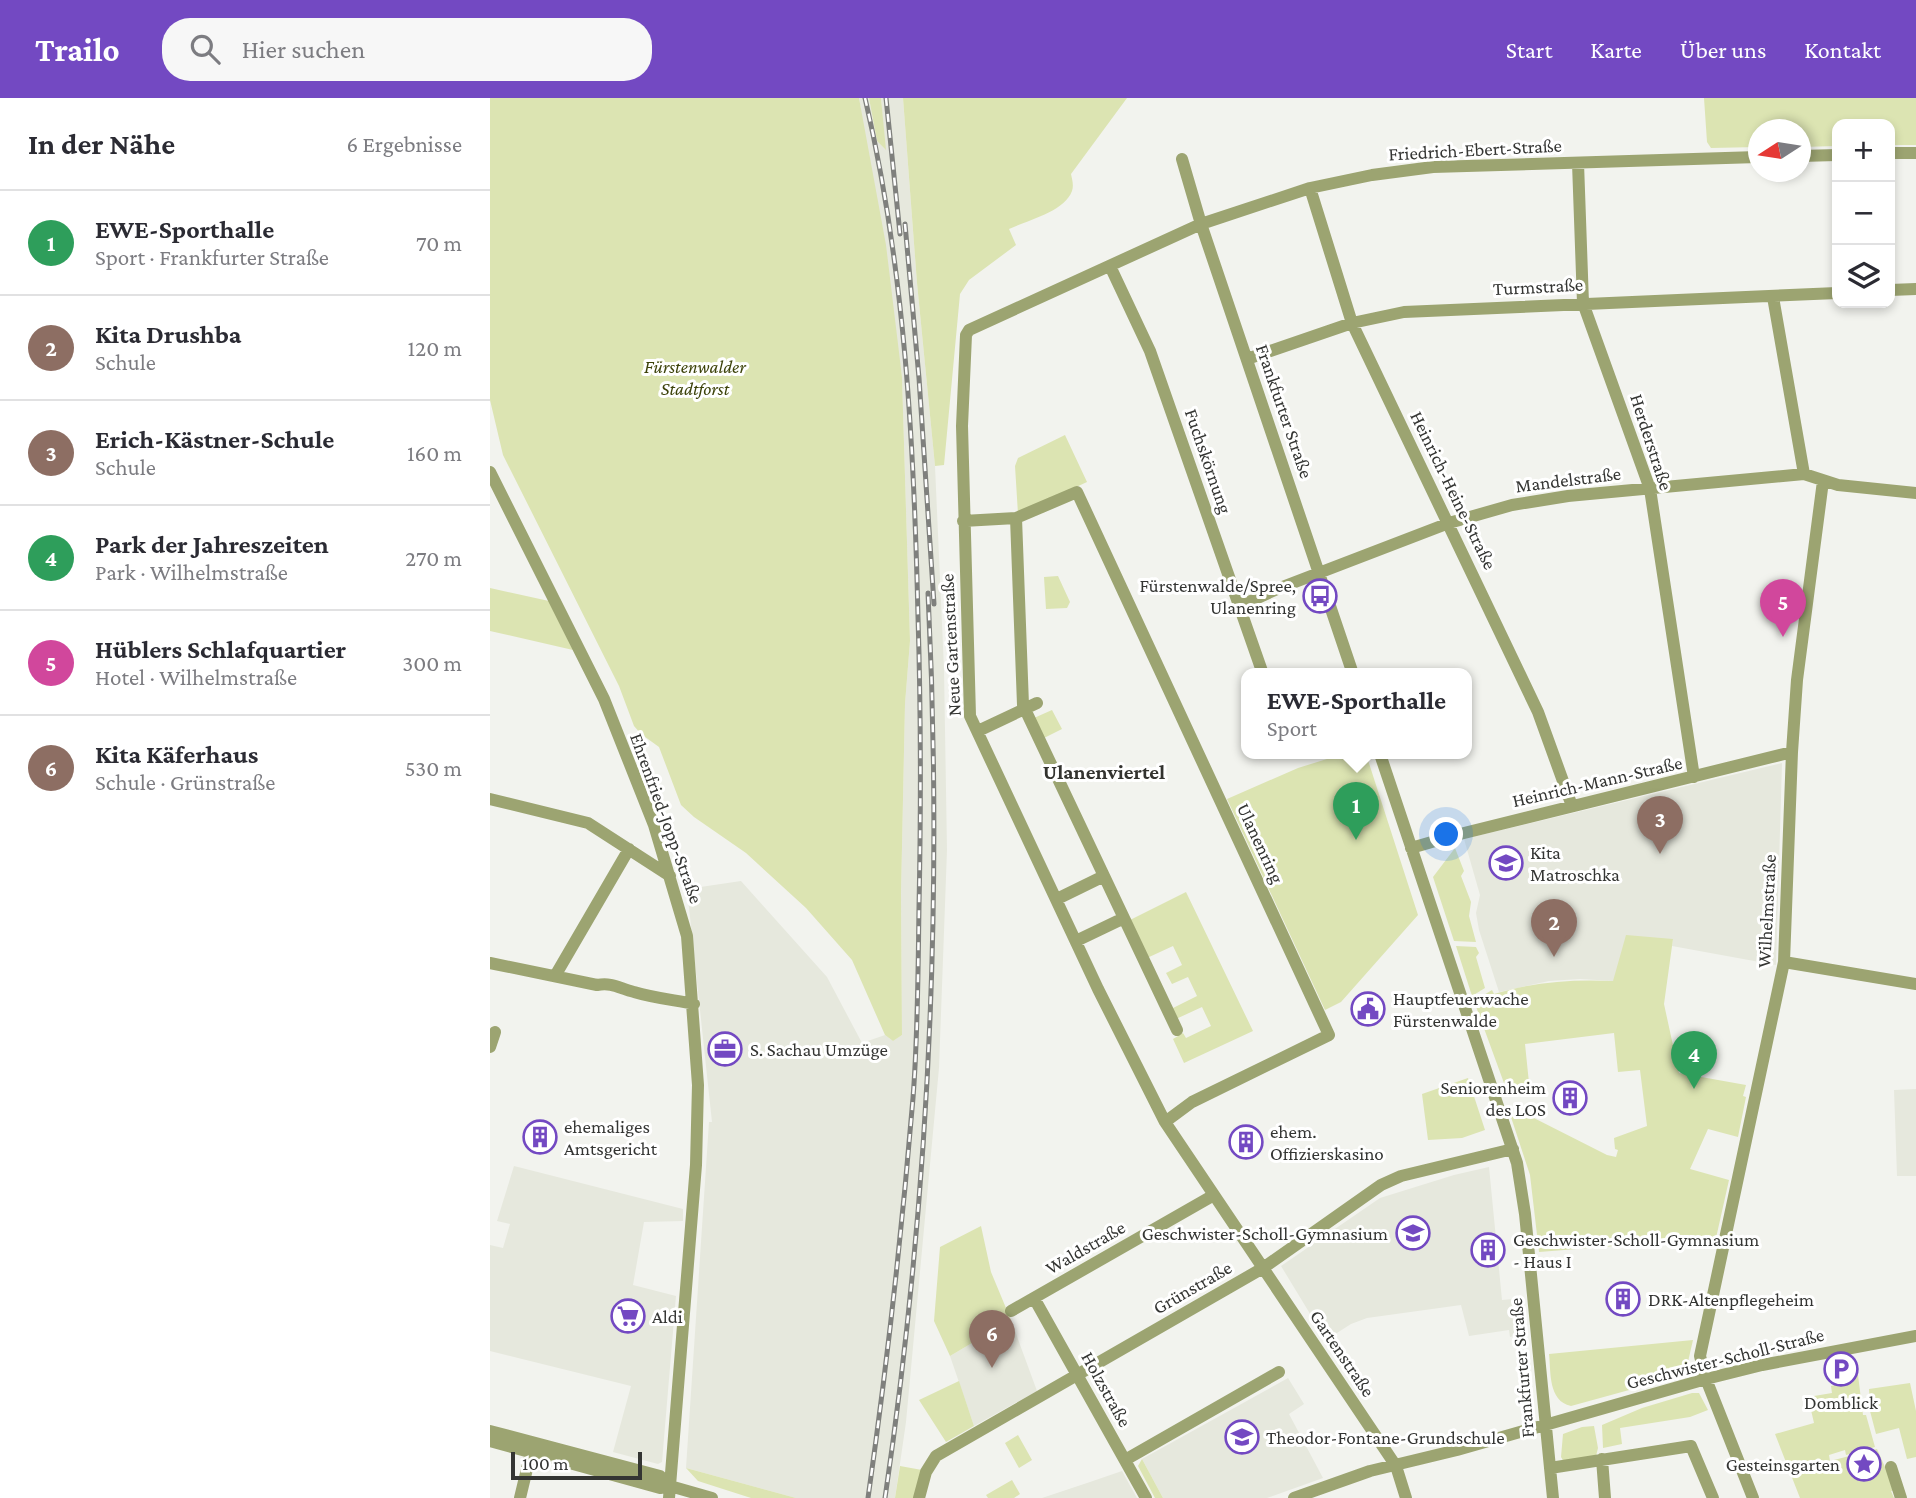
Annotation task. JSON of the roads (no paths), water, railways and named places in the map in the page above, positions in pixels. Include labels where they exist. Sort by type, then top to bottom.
[{"type":"street","points":[[1895,153],[1916,153]]},
{"type":"street","points":[[1811,156],[1832,155]]},
{"type":"street","name":"Friedrich-Ebert-Straße","points":[[1201,224],[1310,188],[1372,175],[1433,167],[1748,157]]},
{"type":"street","name":"Frankfurter Straße","points":[[1182,159],[1201,224],[1351,668]]},
{"type":"street","name":"Herderstraße","points":[[1578,163],[1583,303],[1650,489],[1694,777]]},
{"type":"street","name":"Heinrich-Heine-Straße","points":[[1310,188],[1352,323],[1538,712],[1572,806]]},
{"type":"street","name":"Neue Gartenstraße","points":[[1201,224],[967,332],[962,426],[970,716],[1119,1033],[1165,1122],[1263,1268]]},
{"type":"street","name":"Fuchskörnung","points":[[1110,266],[1149,348],[1260,668]]},
{"type":"street","points":[[1895,290],[1916,289]]},
{"type":"street","name":"Turmstraße","points":[[1247,359],[1352,323],[1404,312],[1832,293]]},
{"type":"street","points":[[1773,297],[1804,474]]},
{"type":"street","name":"Ehrenfried-Jopp-Straße","points":[[490,472],[604,699],[654,825],[687,936],[698,1085],[696,1165],[669,1492]]},
{"type":"street","name":"Mandelstraße","points":[[1240,606],[1277,589],[1449,523],[1512,505],[1568,496],[1804,474],[1838,485],[1916,493]]},
{"type":"street","name":"Wilhelmstraße","points":[[1753,1498],[1700,1356],[1784,962],[1792,752],[1798,674],[1823,481]]},
{"type":"street","name":"Ulanenring","points":[[963,521],[1016,518],[1077,492],[1329,1035],[1192,1102],[1165,1122]]},
{"type":"street","points":[[1016,518],[1025,709],[1177,1030]]},
{"type":"street","points":[[978,731],[1037,703]]},
{"type":"street","name":"Heinrich-Mann-Straße","points":[[1411,848],[1792,752]]},
{"type":"street","name":"Frankfurter Straße","points":[[1382,759],[1517,1163],[1525,1214],[1553,1498]]},
{"type":"street","points":[[490,799],[588,823],[670,876]]},
{"type":"street","points":[[555,976],[629,849]]},
{"type":"street","points":[[1057,899],[1104,876]]},
{"type":"street","points":[[1076,941],[1124,918]]},
{"type":"street","points":[[1784,962],[1916,984]]},
{"type":"street","points":[[490,963],[597,985],[618,985],[632,992],[694,1004]]},
{"type":"street","points":[[490,1047],[495,1032]]},
{"type":"street","name":"Grünstraße","points":[[919,1498],[926,1472],[936,1455],[1263,1268],[1368,1193],[1392,1179],[1513,1149]]},
{"type":"street","name":"Waldstraße","points":[[1011,1311],[1214,1195]]},
{"type":"street","name":"Gartenstraße","points":[[1263,1268],[1396,1466],[1406,1498]]},
{"type":"street","name":"Holzstraße","points":[[1034,1298],[1146,1498]]},
{"type":"street","name":"Geschwister-Scholl-Straße","points":[[1298,1497],[1348,1478],[1706,1378],[1916,1336]]},
{"type":"street","points":[[1125,1460],[1279,1372]]},
{"type":"street","points":[[490,1431],[532,1448]]},
{"type":"street","points":[[490,1441],[660,1476],[669,1492],[712,1498]]},
{"type":"street","points":[[1550,1468],[1691,1446],[1713,1498]]},
{"type":"street","points":[[520,1498],[532,1448]]},
{"type":"street","points":[[1602,1459],[1605,1498]]},
{"type":"street","points":[[1891,1467],[1901,1498]]},
{"type":"railway","points":[[865,98],[890,227],[905,356],[914,487],[920,762],[918,1002],[913,1098],[894,1298],[868,1498]]},
{"type":"railway","points":[[886,98],[900,234]]},
{"type":"railway","points":[[905,224],[919,378],[934,604]]},
{"type":"railway","points":[[885,1498],[912,1273],[929,1047],[934,819],[928,593]]},
{"type":"place","name":"Fürstenwalde/Spree, Ulanenring","points":[[1320,596]]},
{"type":"place","name":"Hüblers Schlafquartier","points":[[1783,637]]},
{"type":"place","name":"EWE-Sporthalle","points":[[1356,840]]},
{"type":"place","name":"Erich-Kästner-Schule","points":[[1660,854]]},
{"type":"place","name":"Kita Matroschka","points":[[1506,863]]},
{"type":"place","name":"Kita Drushba","points":[[1554,957]]},
{"type":"place","name":"Hauptfeuerwache Fürstenwalde","points":[[1368,1009]]},
{"type":"place","name":"S. Sachau Umzüge","points":[[725,1049]]},
{"type":"place","name":"Park der Jahreszeiten","points":[[1694,1089]]},
{"type":"place","name":"Seniorenheim des LOS","points":[[1570,1098]]},
{"type":"place","name":"ehemaliges Amtsgericht","points":[[540,1137]]},
{"type":"place","name":"ehem. Offizierskasino","points":[[1246,1142]]},
{"type":"place","name":"Geschwister-Scholl-Gymnasium","points":[[1413,1233]]},
{"type":"place","name":"Geschwister-Scholl-Gymnasium - Haus I","points":[[1488,1250]]},
{"type":"place","name":"DRK-Altenpflegeheim","points":[[1623,1299]]},
{"type":"place","name":"Aldi","points":[[628,1316]]},
{"type":"place","name":"Kita Käferhaus","points":[[992,1368]]},
{"type":"place","name":"Domblick","points":[[1841,1369]]},
{"type":"place","name":"Theodor-Fontane-Grundschule","points":[[1242,1437]]},
{"type":"place","name":"Gesteinsgarten","points":[[1864,1464]]},
{"type":"district","name":"Ulanenviertel","points":[[1104,772]]},
{"type":"park label","name":"Fürstenwalder Stadtforst","points":[[695,377]]}]
